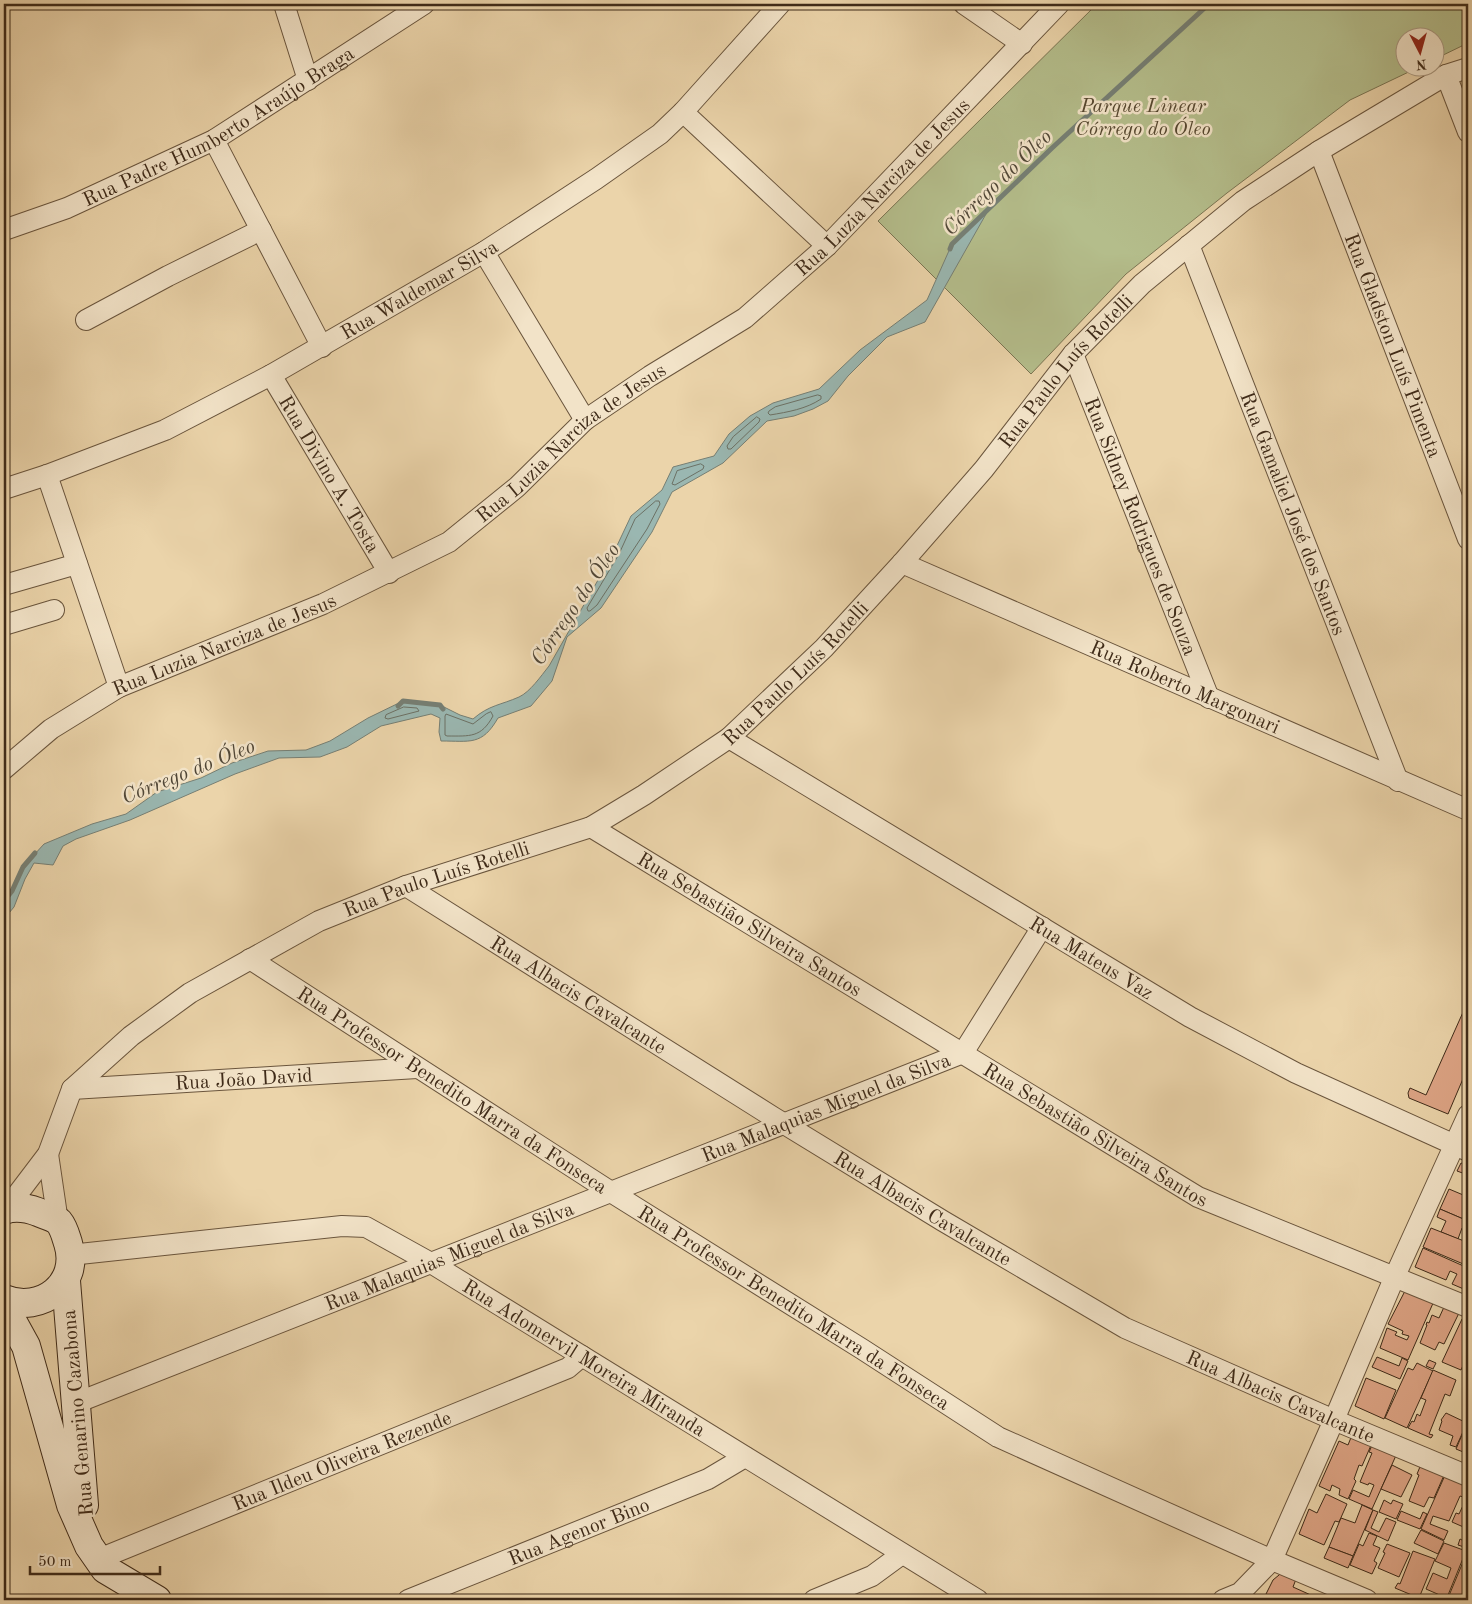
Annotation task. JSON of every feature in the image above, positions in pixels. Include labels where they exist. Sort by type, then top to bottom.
[{"type":"street","points":[[284,4],[308,80]]},
{"type":"street","name":"Rua Padre Humberto Araújo Braga","points":[[4,230],[67,208],[214,140],[424,4]]},
{"type":"street","name":"Rua Waldemar Silva","points":[[4,489],[47,475],[166,430],[271,375],[484,252],[660,134],[683,112],[780,4]]},
{"type":"street","points":[[964,4],[1022,44]]},
{"type":"street","name":"Rua Luzia Narciza de Jesus","points":[[4,769],[51,729],[119,687],[323,604],[389,573],[448,542],[517,487],[585,420],[650,376],[745,318],[827,246],[1059,4]]},
{"type":"street","name":"Rua Paulo Luís Rotelli","points":[[6,1209],[48,1154],[72,1090],[132,1036],[190,993],[319,922],[406,886],[591,828],[729,738],[824,648],[902,563],[984,469],[1073,354],[1142,284],[1243,201],[1319,150],[1446,75],[1468,68]]},
{"type":"street","points":[[1446,75],[1468,132]]},
{"type":"street","points":[[683,112],[827,246]]},
{"type":"street","points":[[214,140],[322,346]]},
{"type":"street","name":"Rua Gladston Luís Pimenta","points":[[1319,150],[1468,540]]},
{"type":"street","points":[[86,320],[168,276],[261,230]]},
{"type":"street","name":"Rua Gamaliel José dos Santos","points":[[1189,245],[1398,781]]},
{"type":"street","points":[[484,252],[585,420]]},
{"type":"street","name":"Rua Sidney Rodrigues de Souza","points":[[1073,354],[1209,698]]},
{"type":"street","name":"Rua Divino A. Tosta","points":[[271,375],[389,573]]},
{"type":"street","points":[[47,475],[119,687]]},
{"type":"street","name":"Rua Roberto Margonari","points":[[902,563],[1468,810]]},
{"type":"street","points":[[4,585],[77,564]]},
{"type":"street","points":[[4,625],[54,610]]},
{"type":"street","name":"Rua Mateus Vaz","points":[[729,738],[1190,1017],[1296,1073],[1462,1148]]},
{"type":"street","name":"Rua Sebastião Silveira Santos","points":[[591,828],[1198,1197],[1468,1307]]},
{"type":"street","name":"Rua Albacis Cavalcante","points":[[406,886],[784,1124],[1125,1328],[1334,1420],[1468,1476]]},
{"type":"street","name":"Rua Malaquias Miguel da Silva","points":[[76,1403],[963,1053],[1042,927]]},
{"type":"street","name":"Rua Professor Benedito Marra da Fonseca","points":[[250,960],[611,1192],[862,1349],[998,1438],[1272,1560],[1367,1600]]},
{"type":"street","name":"Rua João David","points":[[72,1090],[417,1068]]},
{"type":"street","points":[[1223,1600],[1240,1593],[1272,1560],[1395,1276],[1462,1148],[1468,1115]]},
{"type":"street","name":"Rua Paulo Luís Rotelli","points":[[48,1154],[58,1222]]},
{"type":"street","points":[[6,1209],[20,1208],[33,1210],[58,1222]]},
{"type":"street","name":"Rua Genarino Cazabona","points":[[58,1222],[65,1233],[83,1493],[94,1553]]},
{"type":"street","name":"Rua Adomervil Moreira Miranda","points":[[68,1268],[342,1226],[366,1227],[430,1263],[978,1600]]},
{"type":"street","points":[[4,1300],[25,1304],[36,1303],[51,1296],[68,1268]]},
{"type":"street","name":"Rua Genarino Cazabona","points":[[4,1306],[26,1346],[72,1504],[94,1553],[105,1569],[157,1600]]},
{"type":"street","name":"Rua Ildeu Oliveira Rezende","points":[[94,1553],[568,1368],[582,1356]]},
{"type":"street","name":"Rua Agenor Bino","points":[[408,1600],[708,1479],[746,1457]]},
{"type":"street","points":[[814,1600],[872,1576],[902,1554]]},
{"type":"green space","name":"Parque Linear Córrego do Óleo","points":[[1097,4],[1468,4],[1468,43],[1444,55],[1444,28],[1394,28],[1394,78],[1396,78],[1350,100],[1227,193],[1126,274],[1031,374],[878,221]]},
{"type":"water","points":[[990,207],[925,322],[887,337],[848,376],[828,401],[794,416],[767,421],[723,463],[672,492],[652,532],[601,608],[567,637],[552,681],[531,706],[498,718],[481,738],[474,740],[441,741],[439,732],[440,718],[431,714],[381,726],[347,747],[320,757],[279,758],[235,774],[130,820],[76,839],[63,846],[53,865],[34,863],[25,879],[14,907],[4,919],[4,900],[12,891],[23,867],[44,844],[92,824],[126,814],[157,792],[201,778],[232,763],[268,751],[306,750],[330,741],[368,718],[403,701],[440,705],[473,719],[490,708],[523,695],[549,666],[614,552],[631,516],[662,490],[673,467],[714,456],[729,434],[750,416],[773,403],[819,389],[860,350],[927,300],[952,244]]},
{"type":"building","points":[[1468,1001],[1468,1067],[1448,1114],[1409,1098],[1408,1093],[1410,1088],[1426,1095]]},
{"type":"building","points":[[1461,1163],[1468,1165],[1468,1175],[1457,1171]]},
{"type":"building","points":[[1449,1189],[1468,1197],[1468,1221],[1440,1209]]},
{"type":"building","points":[[1440,1209],[1468,1221],[1468,1231],[1462,1228],[1458,1239],[1441,1232],[1446,1221],[1437,1217]]},
{"type":"building","points":[[1431,1228],[1464,1241],[1463,1244],[1468,1247],[1468,1266],[1423,1247]]},
{"type":"building","points":[[1423,1248],[1468,1268],[1468,1286],[1466,1290],[1452,1284],[1457,1274],[1450,1271],[1446,1280],[1415,1267]]},
{"type":"building","points":[[1406,1289],[1434,1301],[1408,1360],[1380,1348],[1387,1328],[1397,1332],[1395,1335],[1407,1340],[1409,1336],[1402,1334],[1403,1331],[1388,1324]]},
{"type":"building","points":[[1444,1307],[1459,1313],[1444,1344],[1439,1342],[1435,1350],[1420,1343],[1427,1322],[1429,1323],[1432,1315],[1439,1318]]},
{"type":"building","points":[[1462,1319],[1468,1322],[1468,1354],[1461,1370],[1442,1362]]},
{"type":"building","points":[[1377,1357],[1399,1366],[1402,1358],[1408,1361],[1400,1379],[1372,1367]]},
{"type":"building","points":[[1429,1360],[1436,1363],[1433,1369],[1426,1366]]},
{"type":"building","points":[[1417,1363],[1433,1371],[1407,1428],[1385,1418],[1408,1368],[1413,1370]]},
{"type":"building","points":[[1433,1370],[1456,1380],[1450,1396],[1445,1394],[1429,1434],[1433,1435],[1431,1438],[1408,1428],[1412,1421],[1414,1422],[1417,1414],[1420,1416],[1426,1400],[1421,1398]]},
{"type":"building","points":[[1366,1378],[1396,1390],[1384,1419],[1355,1406]]},
{"type":"building","points":[[1446,1413],[1467,1423],[1456,1447],[1450,1445],[1453,1436],[1439,1430],[1441,1420]]},
{"type":"building","points":[[1465,1428],[1468,1429],[1468,1454],[1456,1449]]},
{"type":"building","points":[[1352,1435],[1372,1443],[1362,1466],[1359,1465],[1354,1479],[1356,1481],[1348,1499],[1339,1495],[1340,1489],[1332,1485],[1330,1491],[1319,1486],[1339,1441],[1348,1445]]},
{"type":"building","points":[[1374,1441],[1398,1451],[1372,1509],[1349,1499],[1353,1490],[1369,1497],[1374,1485],[1360,1482],[1372,1453],[1369,1452]]},
{"type":"building","points":[[1422,1462],[1445,1473],[1434,1498],[1429,1497],[1424,1507],[1409,1501]]},
{"type":"building","points":[[1392,1465],[1412,1475],[1401,1497],[1381,1489]]},
{"type":"building","points":[[1446,1473],[1468,1485],[1463,1497],[1460,1496],[1449,1521],[1433,1516],[1430,1524],[1448,1531],[1444,1540],[1421,1529]]},
{"type":"building","points":[[1326,1494],[1347,1504],[1339,1522],[1335,1521],[1324,1545],[1299,1534],[1309,1509],[1317,1513]]},
{"type":"building","points":[[1468,1495],[1468,1529],[1452,1522],[1456,1513],[1459,1514]]},
{"type":"building","points":[[1384,1500],[1391,1504],[1393,1500],[1403,1504],[1396,1519],[1379,1512]]},
{"type":"building","points":[[1362,1505],[1373,1510],[1353,1556],[1329,1547],[1341,1518],[1355,1523]]},
{"type":"building","points":[[1373,1510],[1378,1512],[1371,1528],[1379,1532],[1386,1518],[1396,1522],[1388,1541],[1365,1530]]},
{"type":"building","points":[[1401,1511],[1420,1519],[1423,1512],[1427,1514],[1420,1529],[1397,1520]]},
{"type":"building","points":[[1421,1530],[1444,1541],[1438,1554],[1414,1543]]},
{"type":"building","points":[[1369,1533],[1377,1536],[1373,1545],[1380,1548],[1374,1561],[1377,1563],[1372,1574],[1350,1565],[1359,1544],[1363,1546]]},
{"type":"building","points":[[1460,1539],[1468,1543],[1467,1548],[1458,1545]]},
{"type":"building","points":[[1444,1543],[1466,1551],[1446,1600],[1441,1598],[1442,1596],[1426,1589],[1433,1573],[1447,1579],[1451,1568],[1435,1561]]},
{"type":"building","points":[[1387,1544],[1410,1553],[1399,1577],[1378,1568]]},
{"type":"building","points":[[1329,1547],[1353,1556],[1348,1568],[1324,1558]]},
{"type":"building","points":[[1468,1550],[1468,1568],[1466,1567],[1465,1569],[1468,1570],[1468,1600],[1453,1600],[1448,1598]]},
{"type":"building","points":[[1413,1551],[1435,1559],[1419,1598],[1395,1588],[1398,1583],[1400,1584]]},
{"type":"building","points":[[1285,1570],[1298,1574],[1293,1587],[1313,1596],[1311,1600],[1287,1600],[1283,1598],[1282,1600],[1263,1600],[1273,1580]]},
{"type":"waterway","name":"Córrego do Óleo","points":[[950,249],[952,244],[1052,148],[1209,4]]},
{"type":"waterway","name":"Córrego do Óleo","points":[[398,706],[403,701],[440,705],[443,709]]},
{"type":"waterway","name":"Córrego do Óleo","points":[[4,901],[12,891],[23,867],[35,853]]}]
